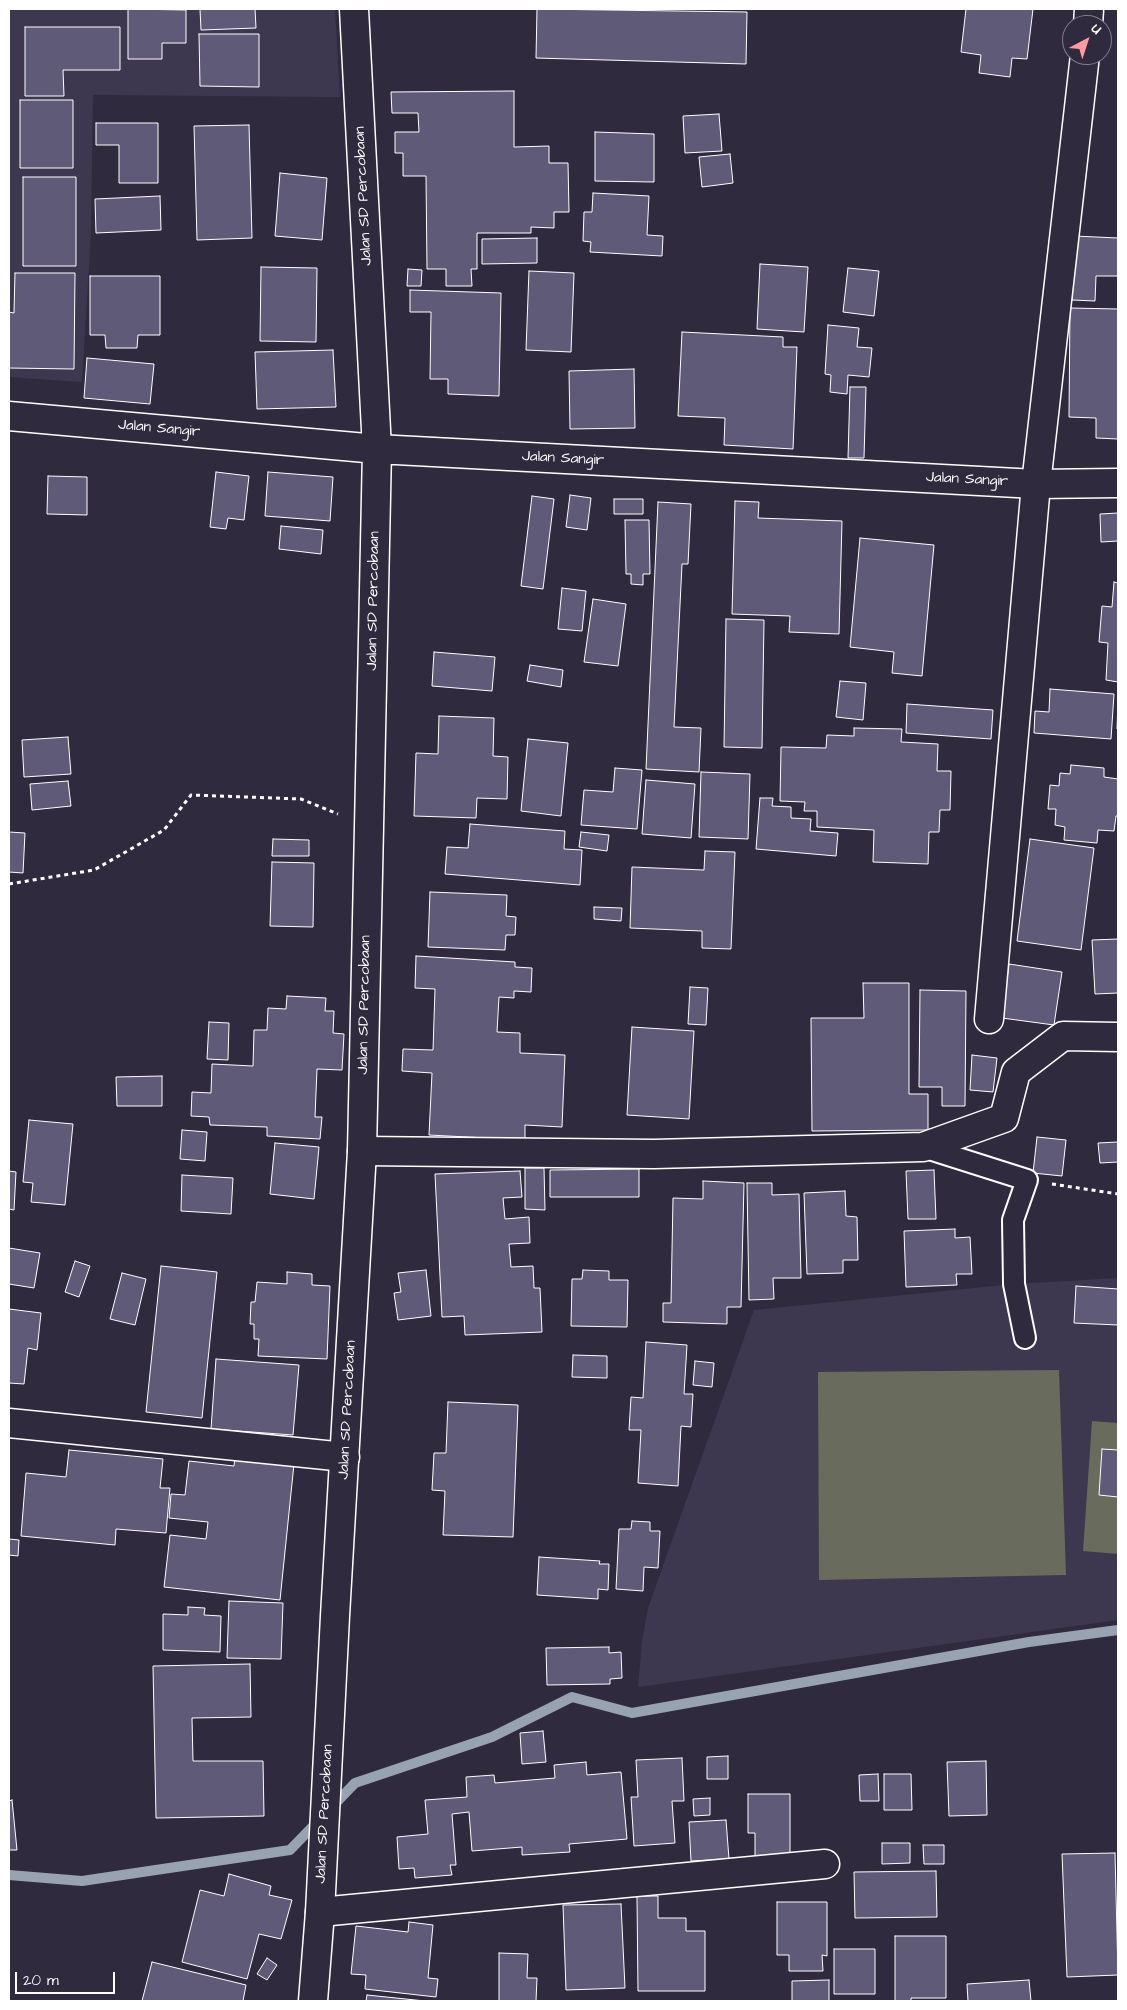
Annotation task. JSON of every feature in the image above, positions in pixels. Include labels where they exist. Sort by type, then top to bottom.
[{"type":"street","name":"Jalan SD Percobaan","points":[[313,2001],[328,1778],[335,1616],[362,1151],[377,449],[354,9]]},
{"type":"street","points":[[989,1019],[1036,484],[1084,65]]},
{"type":"street","name":"Jalan Sangir","points":[[9,416],[377,449],[1036,484],[1118,483]]},
{"type":"street","points":[[362,1151],[654,1154],[923,1147],[1004,1118],[1016,1072],[1064,1036],[1118,1037]]},
{"type":"street","points":[[9,1423],[345,1457]]},
{"type":"street","points":[[320,1912],[825,1864]]},
{"type":"lane","points":[[923,1147],[1027,1180],[1013,1220],[1014,1284],[1025,1338]]},
{"type":"path","points":[[9,884],[94,870],[164,830],[191,795],[301,799],[369,827]]},
{"type":"path","points":[[1027,1180],[1118,1194]]},
{"type":"shaded area","points":[[9,9],[335,9],[340,97],[93,95],[91,233],[82,382],[9,377]]},
{"type":"shaded area","points":[[1118,1278],[1118,1620],[638,1687],[642,1641],[648,1608],[754,1310],[1014,1284]]},
{"type":"green space","points":[[1059,1370],[1066,1575],[819,1580],[818,1372]]},
{"type":"green space","points":[[1092,1421],[1118,1423],[1118,1554],[1083,1551]]},
{"type":"building","points":[[128,9],[186,10],[186,43],[162,43],[162,59],[128,59]]},
{"type":"building","points":[[200,9],[255,9],[256,28],[201,30]]},
{"type":"building","points":[[537,9],[747,12],[746,64],[536,58]]},
{"type":"building","points":[[966,9],[1033,9],[1027,59],[1012,58],[1010,77],[979,73],[981,55],[961,52]]},
{"type":"building","points":[[25,27],[120,27],[120,70],[63,70],[64,96],[25,96]]},
{"type":"building","points":[[199,34],[259,34],[259,87],[200,86]]},
{"type":"building","points":[[514,91],[514,147],[549,146],[549,163],[568,163],[569,212],[554,212],[554,228],[531,227],[531,233],[477,233],[477,269],[471,269],[472,286],[446,286],[446,269],[427,269],[426,176],[403,176],[403,153],[395,153],[395,132],[419,132],[418,113],[392,113],[391,92]]},
{"type":"building","points":[[20,100],[73,100],[73,168],[20,168]]},
{"type":"building","points":[[719,114],[722,151],[685,153],[683,116]]},
{"type":"building","points":[[96,123],[158,123],[158,183],[119,183],[119,145],[96,145]]},
{"type":"building","points":[[249,125],[252,238],[197,240],[194,126]]},
{"type":"building","points":[[595,132],[654,134],[654,182],[595,181]]},
{"type":"building","points":[[730,154],[733,183],[702,187],[699,157]]},
{"type":"building","points":[[280,173],[327,178],[322,240],[275,236]]},
{"type":"building","points":[[23,177],[76,177],[76,266],[23,266]]},
{"type":"building","points":[[593,193],[649,196],[647,235],[663,236],[662,256],[590,252],[591,242],[583,241],[584,212],[592,212]]},
{"type":"building","points":[[160,196],[161,230],[96,233],[95,199]]},
{"type":"building","points":[[1074,236],[1118,238],[1118,276],[1096,276],[1095,301],[1072,300]]},
{"type":"building","points":[[537,238],[537,263],[482,264],[482,239]]},
{"type":"building","points":[[760,264],[808,267],[804,332],[757,329]]},
{"type":"building","points":[[261,267],[317,268],[316,342],[260,341]]},
{"type":"building","points":[[848,268],[879,271],[874,316],[843,312]]},
{"type":"building","points":[[408,269],[422,270],[421,286],[407,286]]},
{"type":"building","points":[[529,271],[574,273],[571,352],[526,350]]},
{"type":"building","points":[[15,273],[75,273],[74,369],[9,368],[9,312],[14,313]]},
{"type":"building","points":[[90,276],[160,276],[160,335],[138,335],[137,348],[106,348],[105,335],[90,335]]},
{"type":"building","points":[[410,290],[501,293],[499,396],[448,394],[448,379],[430,379],[431,312],[410,312]]},
{"type":"building","points":[[1070,308],[1118,309],[1118,439],[1096,438],[1096,418],[1069,417]]},
{"type":"building","points":[[828,325],[859,328],[857,347],[872,348],[869,377],[848,375],[847,394],[830,392],[831,375],[825,374]]},
{"type":"building","points":[[682,332],[783,337],[783,347],[797,347],[793,449],[724,445],[725,418],[678,416]]},
{"type":"building","points":[[333,350],[336,407],[257,409],[255,352]]},
{"type":"building","points":[[87,358],[154,364],[150,404],[84,398]]},
{"type":"building","points":[[634,369],[635,428],[570,429],[569,371]]},
{"type":"building","points":[[850,387],[866,387],[864,458],[848,458]]},
{"type":"building","points":[[216,472],[249,476],[244,520],[228,518],[226,529],[210,527]]},
{"type":"building","points":[[268,472],[333,477],[330,521],[265,516]]},
{"type":"building","points":[[48,476],[87,477],[87,515],[47,514]]},
{"type":"building","points":[[570,495],[591,498],[587,530],[566,527]]},
{"type":"building","points":[[532,496],[554,499],[543,589],[521,586]]},
{"type":"building","points":[[614,499],[643,499],[643,514],[614,514]]},
{"type":"building","points":[[735,501],[759,502],[758,518],[842,521],[839,634],[789,632],[790,616],[732,614]]},
{"type":"building","points":[[658,502],[691,504],[688,564],[682,564],[674,727],[701,728],[699,772],[646,769]]},
{"type":"building","points":[[1118,513],[1118,541],[1101,542],[1100,514]]},
{"type":"building","points":[[625,520],[649,520],[650,574],[643,574],[643,585],[631,584],[631,574],[626,574]]},
{"type":"building","points":[[281,526],[323,530],[321,554],[279,549]]},
{"type":"building","points":[[860,538],[934,545],[922,676],[892,673],[894,652],[850,647]]},
{"type":"building","points":[[1114,582],[1118,583],[1118,682],[1106,680],[1108,643],[1099,642],[1102,606],[1112,607]]},
{"type":"building","points":[[562,588],[586,591],[582,631],[558,629]]},
{"type":"building","points":[[593,599],[626,604],[618,666],[584,662]]},
{"type":"building","points":[[726,619],[764,620],[762,748],[724,747]]},
{"type":"building","points":[[434,652],[495,657],[492,691],[432,686]]},
{"type":"building","points":[[530,665],[563,670],[561,687],[527,681]]},
{"type":"building","points":[[840,681],[866,683],[863,720],[836,717]]},
{"type":"building","points":[[1050,689],[1114,694],[1111,739],[1034,733],[1035,711],[1049,712]]},
{"type":"building","points":[[907,704],[993,710],[991,739],[906,733]]},
{"type":"building","points":[[439,716],[494,718],[493,756],[508,757],[507,799],[477,798],[476,818],[414,816],[416,753],[438,754]]},
{"type":"building","points":[[854,728],[902,729],[901,742],[938,744],[937,771],[951,771],[950,810],[940,810],[939,832],[929,832],[928,864],[873,862],[874,830],[817,827],[817,811],[804,811],[805,802],[780,801],[781,747],[826,748],[827,735],[854,736]]},
{"type":"building","points":[[68,737],[71,774],[24,777],[22,740]]},
{"type":"building","points":[[528,739],[568,743],[561,816],[521,811]]},
{"type":"building","points":[[1071,765],[1104,768],[1104,777],[1118,779],[1118,816],[1116,816],[1114,831],[1098,830],[1097,843],[1064,840],[1065,827],[1055,825],[1056,809],[1048,809],[1050,785],[1059,786],[1060,773],[1070,774]]},
{"type":"building","points":[[615,768],[642,770],[637,829],[581,825],[584,790],[613,792]]},
{"type":"building","points":[[701,772],[750,774],[748,839],[699,837]]},
{"type":"building","points":[[646,780],[695,784],[691,838],[642,834]]},
{"type":"building","points":[[68,781],[71,806],[32,810],[30,784]]},
{"type":"building","points":[[760,798],[773,798],[772,806],[791,807],[791,818],[811,819],[810,831],[838,833],[836,856],[756,849]]},
{"type":"building","points":[[470,824],[565,831],[564,849],[582,850],[580,885],[445,874],[447,847],[468,848]]},
{"type":"building","points":[[9,832],[25,833],[23,873],[9,872]]},
{"type":"building","points":[[581,832],[609,835],[607,851],[579,847]]},
{"type":"building","points":[[273,839],[309,840],[309,856],[272,856]]},
{"type":"building","points":[[1030,839],[1094,848],[1081,950],[1017,941]]},
{"type":"building","points":[[705,851],[735,852],[731,949],[702,948],[702,931],[630,928],[632,867],[704,870]]},
{"type":"building","points":[[272,862],[314,863],[313,927],[270,926]]},
{"type":"building","points":[[430,892],[507,895],[506,916],[516,917],[515,935],[506,935],[505,950],[428,947]]},
{"type":"building","points":[[594,907],[622,908],[621,921],[594,919]]},
{"type":"building","points":[[1118,939],[1118,993],[1095,994],[1092,940]]},
{"type":"building","points":[[416,956],[515,962],[515,967],[532,968],[531,992],[514,991],[514,998],[499,997],[497,1032],[520,1033],[520,1053],[565,1055],[562,1127],[525,1125],[525,1140],[429,1135],[432,1073],[402,1071],[403,1049],[433,1050],[435,989],[415,988]]},
{"type":"building","points":[[1009,964],[1062,972],[1054,1025],[1002,1018]]},
{"type":"building","points":[[863,983],[909,983],[909,1094],[928,1094],[928,1130],[812,1131],[811,1018],[864,1018]]},
{"type":"building","points":[[690,987],[708,988],[706,1025],[688,1024]]},
{"type":"building","points":[[920,990],[966,991],[965,1106],[942,1106],[942,1087],[919,1087]]},
{"type":"building","points":[[287,996],[326,998],[325,1011],[334,1011],[333,1033],[344,1034],[342,1070],[317,1069],[315,1117],[322,1117],[320,1139],[267,1136],[267,1127],[210,1125],[209,1117],[191,1116],[192,1092],[211,1093],[212,1064],[253,1066],[254,1030],[267,1030],[268,1008],[286,1009]]},
{"type":"building","points":[[209,1022],[229,1023],[228,1060],[207,1059]]},
{"type":"building","points":[[632,1027],[694,1031],[689,1119],[627,1115]]},
{"type":"building","points":[[972,1055],[997,1058],[993,1092],[970,1090]]},
{"type":"building","points":[[162,1076],[162,1106],[117,1106],[116,1077]]},
{"type":"building","points":[[29,1120],[73,1124],[65,1205],[31,1202],[33,1183],[23,1182]]},
{"type":"building","points":[[182,1130],[207,1132],[205,1161],[180,1159]]},
{"type":"building","points":[[1037,1137],[1066,1140],[1062,1176],[1033,1173]]},
{"type":"building","points":[[1118,1142],[1118,1162],[1100,1163],[1098,1143]]},
{"type":"building","points":[[275,1143],[319,1147],[314,1199],[270,1194]]},
{"type":"building","points":[[525,1168],[544,1168],[545,1210],[525,1209]]},
{"type":"building","points":[[639,1169],[639,1197],[550,1197],[550,1170]]},
{"type":"building","points":[[934,1170],[936,1219],[908,1219],[906,1171]]},
{"type":"building","points":[[9,1171],[16,1172],[14,1210],[9,1209]]},
{"type":"building","points":[[520,1171],[522,1197],[503,1198],[505,1219],[529,1217],[530,1243],[509,1244],[511,1267],[533,1266],[534,1288],[540,1288],[542,1332],[465,1335],[464,1316],[442,1317],[435,1174]]},
{"type":"building","points":[[182,1175],[233,1178],[231,1214],[181,1211]]},
{"type":"building","points":[[703,1181],[744,1183],[741,1307],[727,1307],[727,1324],[663,1322],[663,1303],[671,1303],[673,1198],[703,1199]]},
{"type":"building","points":[[747,1183],[772,1183],[772,1195],[799,1194],[801,1278],[773,1278],[774,1299],[749,1300]]},
{"type":"building","points":[[845,1191],[846,1216],[857,1217],[858,1260],[843,1260],[843,1273],[807,1274],[804,1193]]},
{"type":"building","points":[[955,1229],[955,1238],[970,1237],[972,1274],[956,1274],[957,1285],[906,1287],[904,1231]]},
{"type":"building","points":[[9,1248],[40,1253],[34,1288],[9,1284]]},
{"type":"building","points":[[75,1261],[90,1266],[79,1297],[65,1292]]},
{"type":"building","points":[[161,1266],[217,1272],[202,1418],[146,1412]]},
{"type":"building","points":[[426,1270],[431,1316],[398,1320],[394,1293],[401,1292],[398,1273]]},
{"type":"building","points":[[583,1270],[609,1271],[609,1280],[628,1280],[627,1327],[571,1326],[572,1279],[582,1279]]},
{"type":"building","points":[[287,1272],[312,1274],[312,1285],[330,1286],[327,1359],[258,1356],[259,1339],[254,1339],[254,1324],[250,1324],[251,1302],[255,1302],[257,1282],[287,1284]]},
{"type":"building","points":[[122,1273],[146,1279],[135,1325],[110,1319]]},
{"type":"building","points":[[1076,1286],[1118,1289],[1118,1325],[1074,1323]]},
{"type":"building","points":[[9,1309],[41,1313],[37,1350],[28,1348],[24,1384],[9,1383]]},
{"type":"building","points":[[646,1342],[687,1345],[684,1394],[693,1394],[691,1427],[681,1426],[678,1486],[638,1483],[641,1430],[629,1430],[631,1397],[643,1398]]},
{"type":"building","points":[[573,1355],[607,1356],[607,1378],[572,1377]]},
{"type":"building","points":[[216,1359],[299,1365],[293,1435],[211,1429]]},
{"type":"building","points":[[695,1361],[714,1363],[712,1387],[693,1385]]},
{"type":"building","points":[[448,1402],[518,1405],[513,1537],[443,1535],[445,1491],[432,1490],[434,1453],[446,1453]]},
{"type":"building","points":[[1102,1449],[1118,1450],[1118,1497],[1099,1495]]},
{"type":"building","points":[[69,1450],[163,1459],[160,1488],[170,1488],[166,1533],[116,1529],[115,1545],[21,1536],[26,1473],[66,1477]]},
{"type":"building","points":[[235,1457],[294,1464],[280,1600],[164,1587],[170,1535],[206,1539],[208,1522],[169,1518],[171,1494],[185,1495],[189,1461],[234,1466]]},
{"type":"building","points":[[632,1521],[650,1522],[650,1531],[660,1531],[658,1568],[644,1567],[643,1591],[616,1589],[619,1529],[631,1529]]},
{"type":"building","points":[[9,1539],[19,1540],[18,1556],[9,1555]]},
{"type":"building","points":[[539,1557],[600,1561],[599,1564],[609,1564],[608,1590],[598,1589],[598,1599],[537,1595]]},
{"type":"building","points":[[229,1601],[283,1603],[281,1659],[227,1658]]},
{"type":"building","points":[[188,1607],[205,1608],[204,1615],[221,1616],[220,1652],[163,1650],[163,1614],[188,1615]]},
{"type":"building","points":[[609,1647],[609,1653],[621,1652],[622,1678],[610,1679],[610,1684],[547,1685],[546,1648]]},
{"type":"building","points":[[250,1664],[251,1717],[192,1718],[193,1761],[263,1761],[264,1816],[156,1818],[153,1666]]},
{"type":"building","points":[[543,1731],[546,1762],[522,1764],[520,1733]]},
{"type":"building","points":[[728,1756],[728,1779],[707,1779],[707,1757]]},
{"type":"building","points":[[682,1758],[684,1801],[672,1801],[675,1843],[634,1846],[631,1797],[638,1797],[636,1760]]},
{"type":"building","points":[[986,1761],[987,1815],[949,1816],[947,1762]]},
{"type":"building","points":[[586,1762],[587,1775],[621,1772],[627,1839],[569,1844],[570,1852],[522,1855],[522,1847],[472,1851],[469,1812],[452,1814],[456,1865],[450,1865],[452,1875],[415,1878],[414,1868],[399,1869],[397,1837],[428,1834],[425,1800],[467,1797],[466,1777],[494,1775],[495,1783],[555,1778],[554,1765]]},
{"type":"building","points":[[878,1774],[879,1801],[860,1801],[859,1775]]},
{"type":"building","points":[[884,1774],[911,1774],[912,1810],[884,1810]]},
{"type":"building","points":[[748,1794],[790,1794],[790,1857],[755,1857],[755,1833],[748,1833]]},
{"type":"building","points":[[710,1798],[710,1815],[694,1816],[693,1799]]},
{"type":"building","points":[[12,1800],[17,1850],[9,1850],[9,1801]]},
{"type":"building","points":[[726,1820],[729,1859],[691,1861],[689,1822]]},
{"type":"building","points":[[882,1843],[910,1843],[910,1863],[882,1864]]},
{"type":"building","points":[[923,1845],[944,1845],[944,1864],[924,1864]]},
{"type":"building","points":[[1115,1853],[1118,1975],[1067,1977],[1062,1854]]},
{"type":"building","points":[[936,1871],[937,1917],[855,1918],[854,1872]]},
{"type":"building","points":[[229,1874],[271,1886],[269,1895],[292,1900],[281,1939],[259,1934],[247,1979],[182,1962],[200,1890],[224,1896]]},
{"type":"building","points":[[637,1896],[658,1896],[658,1918],[686,1918],[686,1931],[705,1931],[705,1991],[638,1991]]},
{"type":"building","points":[[777,1902],[827,1902],[827,1956],[822,1955],[823,1971],[789,1971],[789,1955],[777,1955]]},
{"type":"building","points":[[621,1904],[625,1988],[566,1990],[563,1905]]},
{"type":"building","points":[[409,1922],[433,1925],[428,1978],[438,1979],[436,1997],[365,1989],[366,1975],[351,1974],[356,1926],[408,1932]]},
{"type":"building","points":[[895,1936],[946,1936],[946,1998],[911,1998],[911,2001],[895,2001]]},
{"type":"building","points":[[834,1949],[875,1949],[875,1994],[834,1994]]},
{"type":"building","points":[[499,1953],[528,1954],[527,1978],[537,1978],[536,2001],[499,2001]]},
{"type":"building","points":[[267,1958],[277,1965],[267,1980],[257,1974]]},
{"type":"building","points":[[152,1962],[246,1985],[243,2001],[142,2001]]},
{"type":"building","points":[[829,1980],[829,2001],[792,2001],[792,1981]]},
{"type":"building","points":[[1029,1980],[1031,2001],[968,2001],[967,1984]]},
{"type":"building","points":[[367,1995],[425,2001],[366,2001]]},
{"type":"waterway","points":[[330,1809],[355,1783],[492,1737],[572,1697],[632,1713],[1029,1642],[1118,1630]]},
{"type":"waterway","points":[[9,1875],[82,1881],[290,1850],[320,1819]]}]
